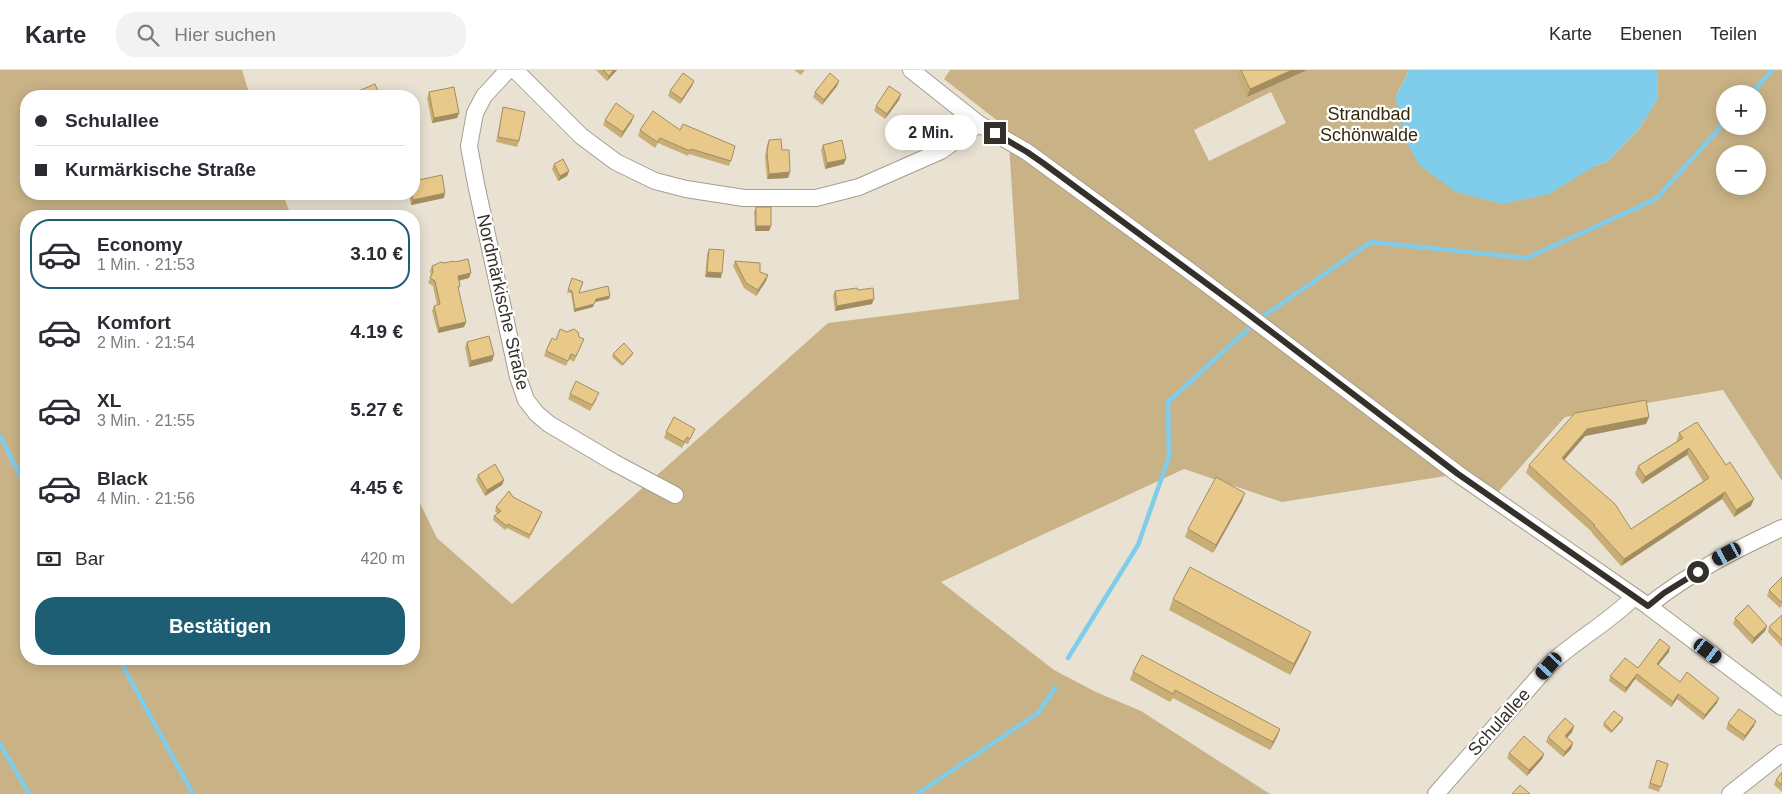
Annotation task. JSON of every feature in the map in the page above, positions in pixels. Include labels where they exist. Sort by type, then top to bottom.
[{"type":"street","name":"Nordmärkische Straße","points":[[508,70],[484,96],[474,113],[469,146],[518,377],[526,400],[537,414],[549,424],[613,462],[675,495]]},
{"type":"street","points":[[515,70],[581,136],[616,162],[655,181],[686,189],[744,198],[816,198],[859,187],[941,151],[979,124]]},
{"type":"street","points":[[911,70],[979,124],[1027,152],[1458,474],[1648,606],[1782,707]]},
{"type":"street","points":[[1648,606],[1664,593],[1714,561],[1782,528]]},
{"type":"street","name":"Schulallee","points":[[1436,794],[1564,651],[1603,625],[1634,597]]},
{"type":"street","points":[[1730,794],[1782,753]]},
{"type":"green space","name":"Strandbad Schönwalde","points":[[0,70],[242,70],[248,90],[20,90],[20,200],[285,200],[289,210],[20,210],[20,665],[420,665],[420,503],[437,538],[512,604],[828,323],[1019,299],[1008,129],[944,79],[950,70],[1409,70],[1396,96],[1595,166],[1607,162],[1639,129],[1658,98],[1657,70],[1782,70],[1782,481],[1723,390],[1565,417],[1493,498],[1458,474],[1282,502],[1184,469],[941,582],[1054,670],[1096,692],[1141,711],[1270,794],[0,794]],"holes":[[[1271,92],[1286,123],[1209,161],[1194,130]]]},
{"type":"water","points":[[1409,70],[1657,70],[1658,98],[1639,129],[1607,162],[1595,166],[1549,194],[1502,204],[1456,192],[1419,165],[1404,137],[1397,107],[1396,96]]},
{"type":"building","points":[[603,70],[614,70],[609,76]]},
{"type":"building","points":[[1241,70],[1292,70],[1250,89]]},
{"type":"building","points":[[683,73],[694,81],[682,99],[670,91]]},
{"type":"building","points":[[830,73],[839,81],[824,100],[815,92]]},
{"type":"building","points":[[375,84],[378,90],[361,90]]},
{"type":"building","points":[[889,86],[901,94],[887,114],[876,106]]},
{"type":"building","points":[[454,87],[459,113],[434,118],[429,92]]},
{"type":"building","points":[[616,103],[634,116],[623,132],[605,120]]},
{"type":"building","points":[[503,107],[525,112],[519,141],[498,137]]},
{"type":"building","points":[[653,111],[680,130],[683,124],[735,146],[731,161],[691,149],[690,151],[660,138],[657,142],[640,130]]},
{"type":"building","points":[[781,139],[782,150],[789,150],[790,172],[769,174],[767,152],[769,140]]},
{"type":"building","points":[[842,140],[846,159],[827,163],[823,145]]},
{"type":"building","points":[[563,159],[569,171],[560,176],[554,164]]},
{"type":"building","points":[[442,175],[445,193],[420,198],[420,180]]},
{"type":"building","points":[[756,207],[771,207],[771,226],[756,226]]},
{"type":"building","points":[[709,249],[724,250],[722,273],[707,272]]},
{"type":"building","points":[[468,259],[471,273],[458,276],[460,286],[458,287],[466,322],[439,328],[434,306],[440,304],[435,281],[430,278],[433,272],[432,266],[441,262],[455,262]]},
{"type":"building","points":[[735,261],[760,263],[760,272],[768,275],[758,290],[746,283]]},
{"type":"building","points":[[572,278],[583,282],[579,293],[608,286],[610,296],[596,299],[594,304],[575,309],[572,291],[568,290]]},
{"type":"building","points":[[857,288],[858,290],[873,288],[874,299],[837,306],[835,291]]},
{"type":"building","points":[[560,329],[567,332],[574,329],[578,332],[579,337],[584,339],[576,356],[571,354],[568,361],[546,351],[552,338],[556,340]]},
{"type":"building","points":[[489,336],[494,355],[471,361],[467,342]]},
{"type":"building","points":[[624,343],[633,353],[623,364],[613,354]]},
{"type":"building","points":[[576,381],[599,393],[592,405],[570,394]]},
{"type":"building","points":[[1646,400],[1649,417],[1587,429],[1562,458],[1615,504],[1631,529],[1709,478],[1689,448],[1645,477],[1638,466],[1683,438],[1679,433],[1697,422],[1726,465],[1730,462],[1754,499],[1736,510],[1725,492],[1624,559],[1595,525],[1529,465],[1575,413]]},
{"type":"building","points":[[674,417],[695,429],[690,439],[687,437],[684,442],[666,432]]},
{"type":"building","points":[[495,464],[504,480],[487,490],[478,475]]},
{"type":"building","points":[[1216,477],[1245,493],[1216,545],[1188,529]]},
{"type":"building","points":[[509,491],[513,497],[542,512],[530,535],[508,524],[507,526],[494,516],[501,511],[496,507]]},
{"type":"building","points":[[1190,567],[1311,632],[1294,664],[1173,599]]},
{"type":"building","points":[[1782,577],[1782,602],[1781,602],[1769,590]]},
{"type":"building","points":[[1748,605],[1767,626],[1754,638],[1735,618]]},
{"type":"building","points":[[1782,615],[1782,640],[1769,627]]},
{"type":"building","points":[[1660,639],[1670,647],[1657,664],[1680,682],[1687,672],[1719,698],[1705,715],[1678,694],[1673,702],[1637,674],[1626,688],[1610,676],[1625,658],[1638,668]]},
{"type":"building","points":[[1142,655],[1280,729],[1273,742],[1175,690],[1173,694],[1133,672]]},
{"type":"building","points":[[1739,709],[1756,721],[1745,736],[1728,723]]},
{"type":"building","points":[[1614,711],[1623,718],[1612,731],[1604,723]]},
{"type":"building","points":[[1565,718],[1574,726],[1565,736],[1573,743],[1565,752],[1548,737]]},
{"type":"building","points":[[1524,736],[1544,754],[1529,770],[1509,753]]},
{"type":"building","points":[[1657,760],[1668,764],[1661,787],[1650,783]]},
{"type":"building","points":[[1782,772],[1782,785],[1776,780]]},
{"type":"building","points":[[1520,785],[1530,794],[1512,794]]},
{"type":"waterway","points":[[1759,85],[1772,70]]},
{"type":"waterway","points":[[1068,658],[1138,545],[1169,457],[1168,402],[1259,319],[1371,242],[1527,258],[1656,199],[1716,132]]},
{"type":"waterway","points":[[0,436],[20,475]]},
{"type":"waterway","points":[[122,665],[193,794]]},
{"type":"waterway","points":[[917,794],[1038,713],[1055,688]]},
{"type":"waterway","points":[[0,744],[29,794]]},
{"type":"route","points":[[995,133],[1043,163],[1248,314],[1458,474],[1648,606],[1664,593],[1698,572]]}]
